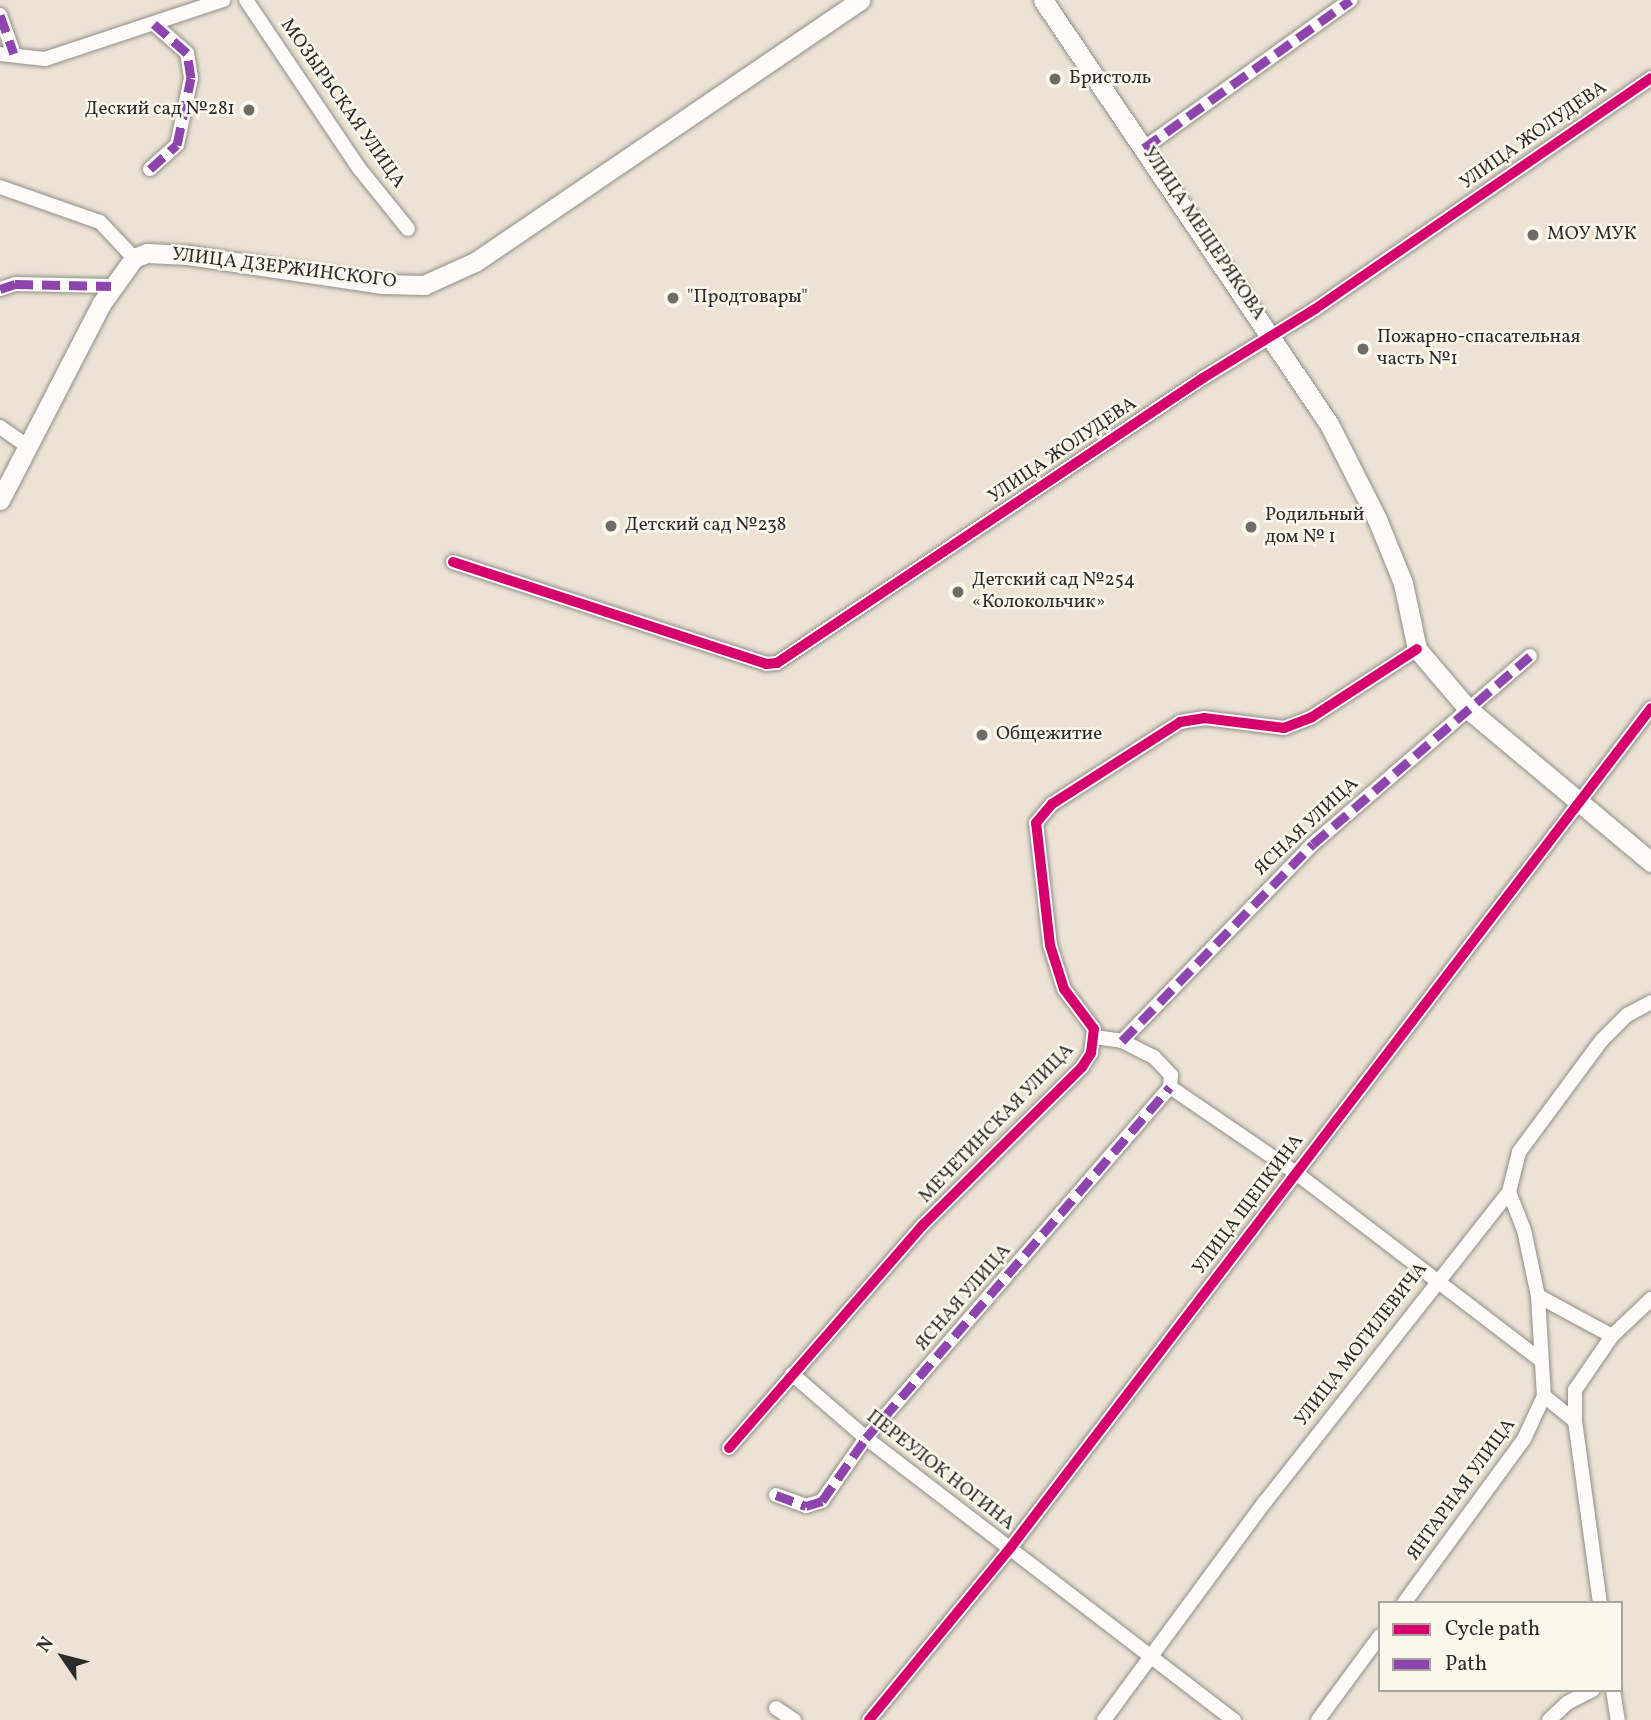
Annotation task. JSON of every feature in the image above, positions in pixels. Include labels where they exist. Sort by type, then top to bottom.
[{"type":"street","points":[[0,15],[7,54],[45,59],[223,0]]},
{"type":"street","name":"МОЗЫРЬСКАЯ УЛИЦА","points":[[246,0],[359,168],[408,229]]},
{"type":"street","name":"УЛИЦА ДЗЕРЖИНСКОГО","points":[[134,258],[147,253],[188,255],[383,284],[424,285],[475,262],[860,0]]},
{"type":"street","name":"УЛИЦА МЕЩЕРЯКОВА","points":[[1043,0],[1272,335],[1329,424],[1377,519],[1403,583],[1417,649],[1468,709],[1651,862]]},
{"type":"street","points":[[1144,148],[1351,0]]},
{"type":"street","points":[[150,169],[177,145],[191,78],[187,53],[154,24]]},
{"type":"street","name":"УЛИЦА ЖОЛУДЕВА","points":[[453,562],[772,665],[1272,335],[1651,78]]},
{"type":"street","points":[[0,187],[100,222],[134,258],[111,286],[0,500]]},
{"type":"street","points":[[0,289],[15,284],[111,286]]},
{"type":"street","points":[[0,427],[29,447]]},
{"type":"street","name":"МЕЧЕТИНСКАЯ УЛИЦА","points":[[729,1448],[923,1226],[1082,1067],[1094,1037],[1091,1022],[1064,989],[1050,945],[1036,824],[1052,804],[1180,722],[1204,718],[1284,728],[1312,717],[1417,649]]},
{"type":"street","name":"ЯСНАЯ УЛИЦА","points":[[1122,1041],[1313,844],[1530,656]]},
{"type":"street","name":"УЛИЦА ЩЕПКИНА","points":[[869,1720],[1011,1547],[1581,804],[1651,708]]},
{"type":"street","name":"УЛИЦА МОГИЛЕВИЧА","points":[[1104,1720],[1437,1280],[1508,1192],[1519,1152],[1594,1051],[1627,1015],[1651,1002]]},
{"type":"street","points":[[1094,1037],[1122,1041],[1160,1062],[1171,1075],[1170,1087],[1296,1173],[1539,1359]]},
{"type":"street","name":"ЯСНАЯ УЛИЦА","points":[[776,1495],[806,1506],[822,1501],[866,1438],[1170,1087]]},
{"type":"street","points":[[1508,1192],[1524,1230],[1538,1296],[1539,1359],[1544,1396],[1575,1421]]},
{"type":"street","points":[[1538,1296],[1612,1336]]},
{"type":"street","points":[[1600,1601],[1575,1421],[1575,1390],[1612,1336],[1651,1299]]},
{"type":"street","name":"ПЕРЕУЛОК НОГИНА","points":[[792,1374],[866,1438],[1011,1547],[1149,1658],[1234,1720]]},
{"type":"street","name":"ЯНТАРНАЯ УЛИЦА","points":[[1405,1601],[1524,1439],[1544,1396]]},
{"type":"street","points":[[1318,1720],[1378,1639]]},
{"type":"street","points":[[1549,1720],[1567,1703],[1589,1692]]},
{"type":"street","points":[[1613,1692],[1618,1720]]},
{"type":"street","points":[[776,1708],[794,1720]]},
{"type":"marked path","points":[[1144,148],[1351,0]]},
{"type":"marked path","points":[[0,15],[14,54]]},
{"type":"marked path","points":[[150,169],[177,145],[191,78],[187,53],[154,24]]},
{"type":"marked path","points":[[0,289],[15,284],[111,286]]},
{"type":"marked path","points":[[1122,1041],[1313,844],[1530,656]]},
{"type":"marked path","points":[[776,1495],[806,1506],[822,1501],[866,1438],[1170,1087]]},
{"type":"cycle path","points":[[453,562],[766,664],[777,663],[1203,378],[1315,309],[1651,78]]},
{"type":"cycle path","points":[[729,1448],[923,1225],[1082,1067],[1091,1053],[1094,1029],[1064,989],[1050,945],[1036,823],[1052,804],[1180,722],[1204,718],[1284,728],[1312,717],[1417,649]]},
{"type":"cycle path","points":[[869,1720],[1011,1547],[1651,708]]},
{"type":"place","name":"Бристоль","points":[[1055,79]]},
{"type":"place","name":"Деский сад №281","points":[[249,110]]},
{"type":"place","name":"МОУ МУК","points":[[1533,235]]},
{"type":"place","name":"\"Продтовары\"","points":[[673,298]]},
{"type":"place","name":"Пожарно-спасательная часть №1","points":[[1363,349]]},
{"type":"place","name":"Детский сад №238","points":[[611,526]]},
{"type":"place","name":"Родильный дом № 1","points":[[1251,527]]},
{"type":"place","name":"Детский сад №254 «Колокольчик»","points":[[958,592]]},
{"type":"place","name":"Общежитие","points":[[982,735]]}]
